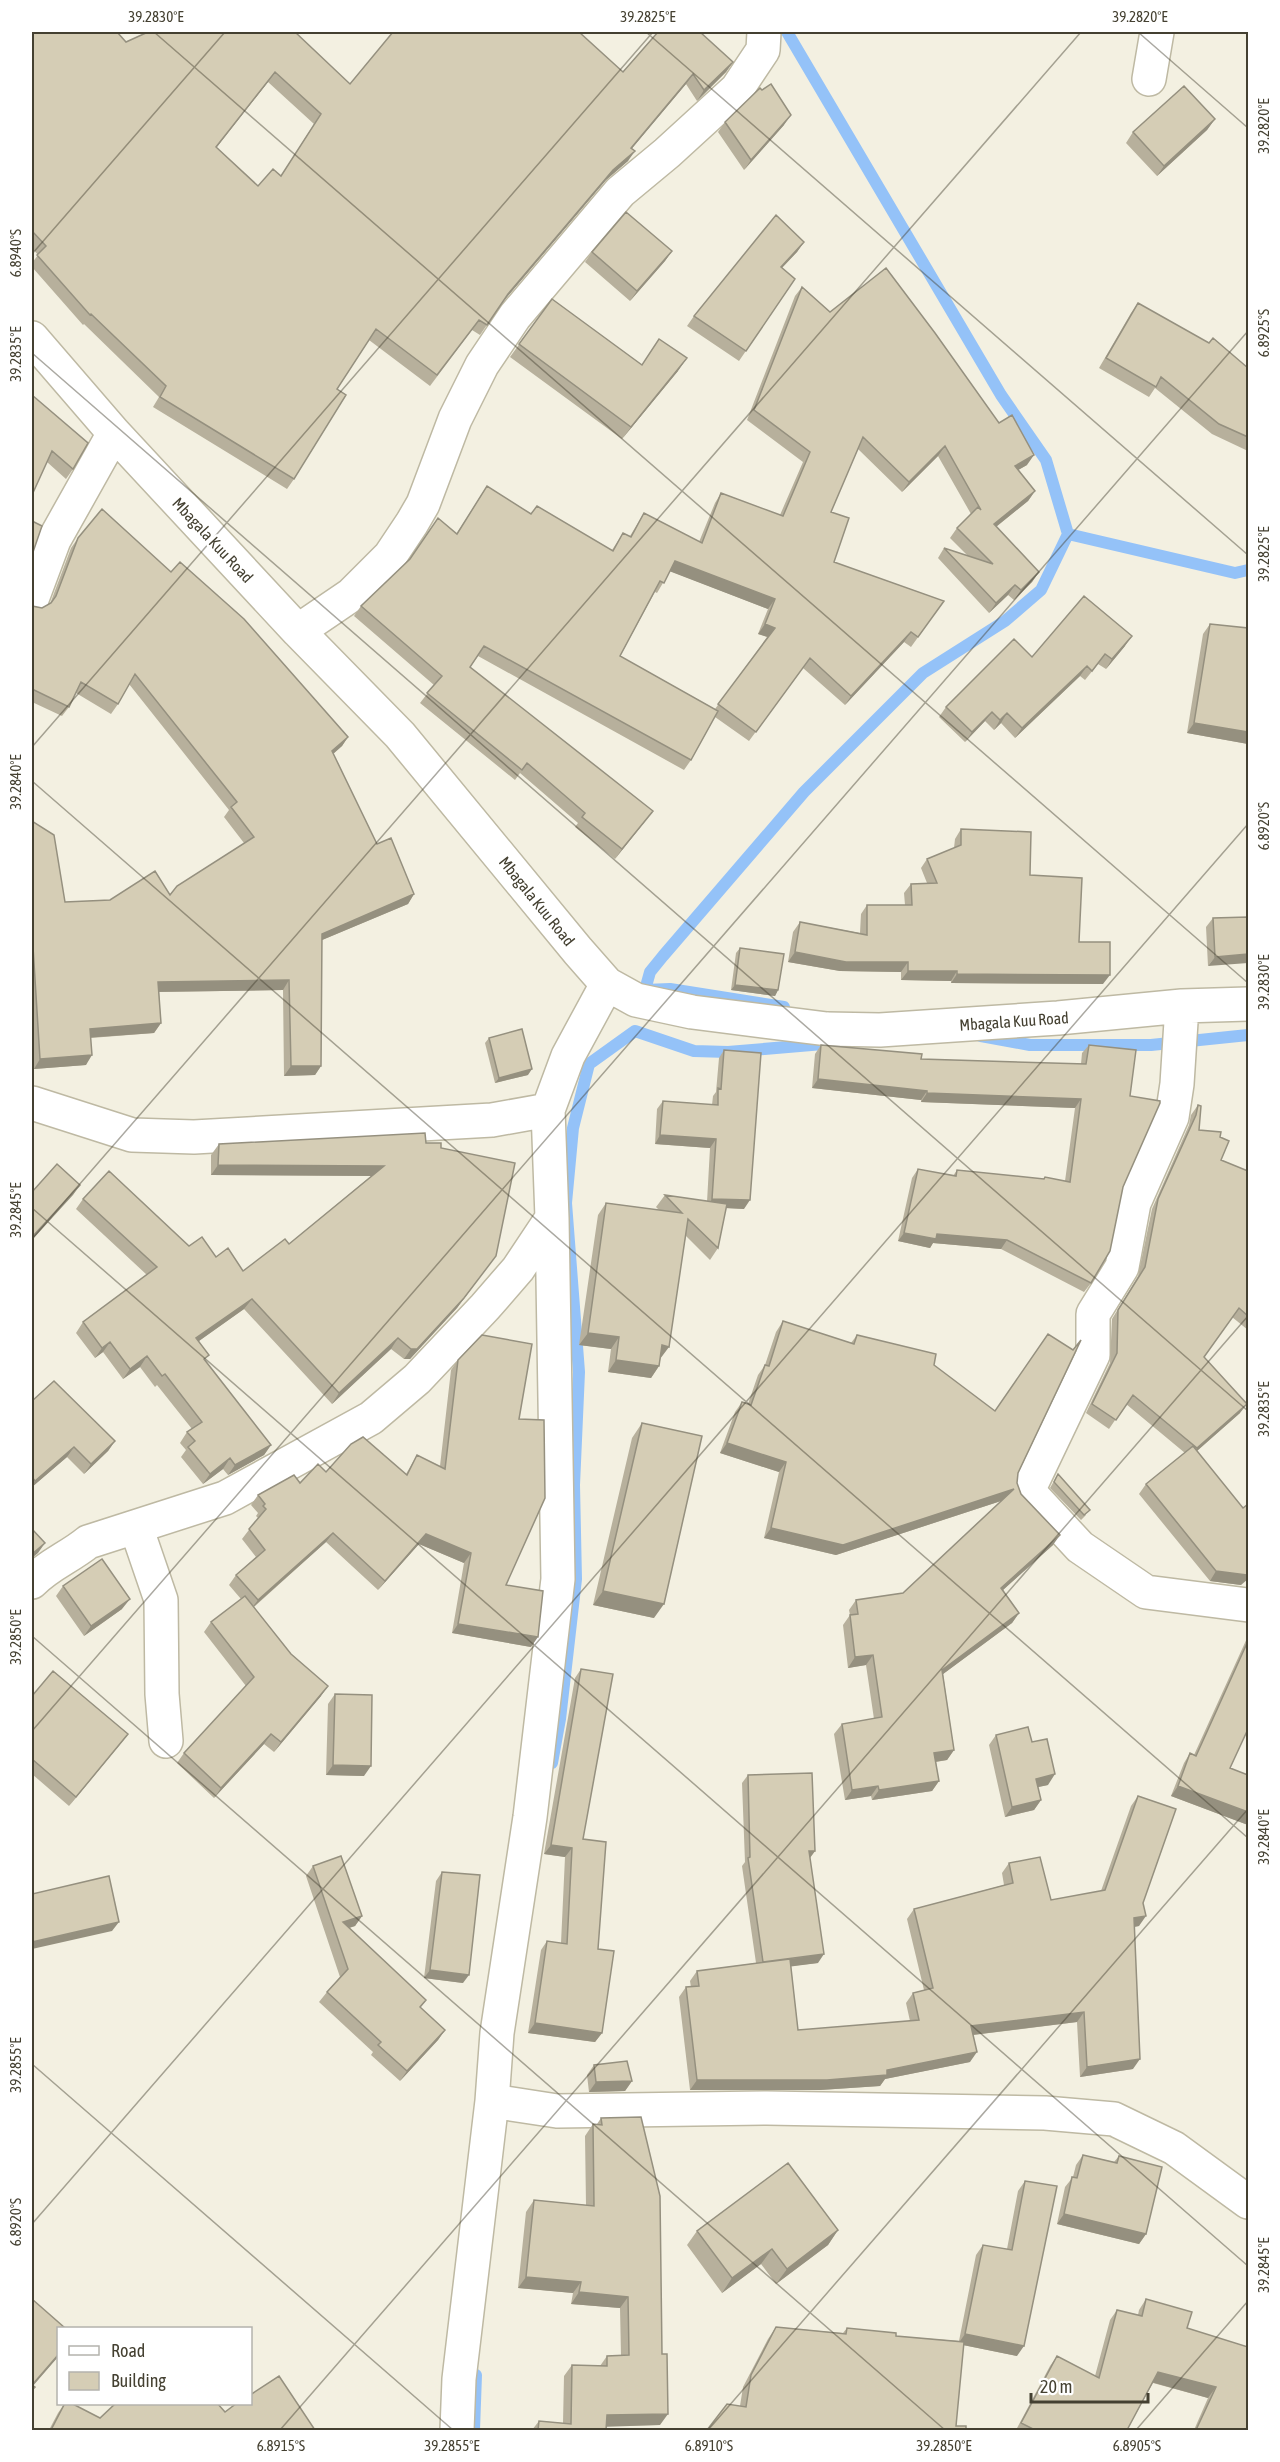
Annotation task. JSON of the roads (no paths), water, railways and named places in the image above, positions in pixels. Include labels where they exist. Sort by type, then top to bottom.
[{"type":"street","points":[[298,631],[351,595],[390,556],[423,504],[454,419],[482,364],[515,315],[620,192],[737,89],[763,50],[764,32]]},
{"type":"street","points":[[1149,79],[1157,32]]},
{"type":"street","name":"Mbagala Kuu Road","points":[[32,338],[114,433],[298,631],[400,735],[607,984],[636,1000],[663,1007],[828,1029],[880,1030],[1058,1018],[1182,1006],[1248,1004]]},
{"type":"street","points":[[32,599],[54,540],[114,433]]},
{"type":"street","points":[[457,2430],[459,2379],[492,2101],[497,2032],[530,1817],[558,1579],[548,1110],[568,1056],[607,984]]},
{"type":"street","points":[[1182,1006],[1178,1084],[1173,1117],[1134,1203],[1122,1267],[1093,1314],[1093,1355],[1028,1491],[1080,1547],[1146,1592],[1248,1605]]},
{"type":"street","points":[[32,1103],[132,1135],[194,1137],[492,1120],[548,1110]]},
{"type":"street","points":[[32,1582],[42,1571],[75,1553],[88,1542],[225,1498],[371,1418],[417,1379],[485,1307],[518,1269],[552,1218]]},
{"type":"street","points":[[135,1527],[161,1600],[162,1694],[166,1741]]},
{"type":"street","points":[[492,2101],[557,2111],[767,2108],[1045,2113],[1114,2119],[1174,2148],[1248,2202]]},
{"type":"waterway","points":[[787,32],[1001,395],[1046,460],[1068,534],[1235,573],[1248,570]]},
{"type":"waterway","points":[[784,1007],[670,989],[645,990],[650,972],[804,792],[923,673],[1005,621],[1041,590],[1068,534]]},
{"type":"waterway","points":[[552,1763],[560,1719],[576,1579],[574,1485],[579,1372],[566,1203],[573,1128],[589,1064],[635,1031],[694,1051],[728,1052],[835,1043]]},
{"type":"waterway","points":[[981,1036],[1030,1045],[1151,1045],[1248,1035]]},
{"type":"waterway","points":[[474,2430],[476,2375]]}]
